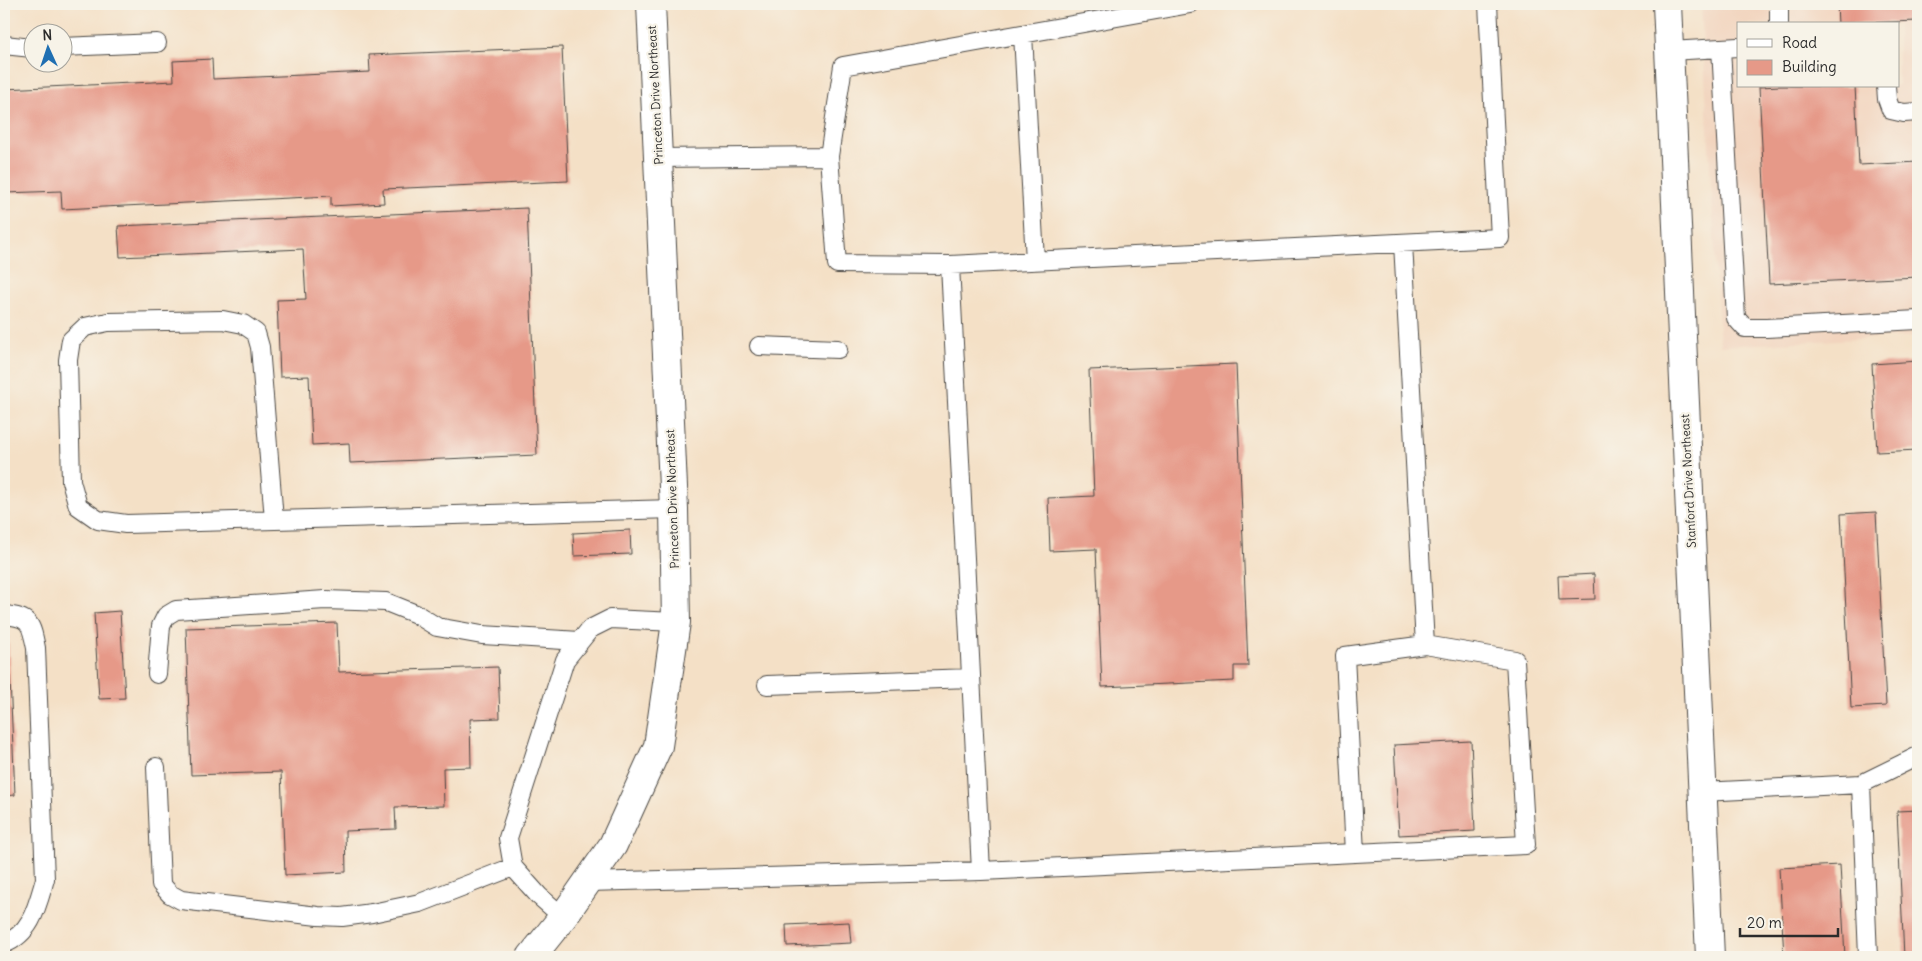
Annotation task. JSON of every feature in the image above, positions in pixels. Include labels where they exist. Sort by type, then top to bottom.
[{"type":"street","name":"Princeton Drive Northeast","points":[[531,957],[563,917],[613,846],[658,746],[676,622],[674,509],[651,4]]},
{"type":"street","name":"Stanford Drive Northeast","points":[[1668,4],[1710,957]]},
{"type":"lane","points":[[1190,4],[842,66],[829,156],[837,264],[950,265],[1500,238],[1488,4]]},
{"type":"lane","points":[[1779,4],[1779,22]]},
{"type":"lane","points":[[1023,34],[1035,261]]},
{"type":"lane","points":[[72,47],[157,43]]},
{"type":"lane","points":[[4,45],[22,47]]},
{"type":"lane","points":[[1670,51],[1730,48],[1736,318],[1745,328],[1918,320]]},
{"type":"lane","points":[[1886,88],[1887,99],[1891,110],[1904,113],[1918,112]]},
{"type":"lane","points":[[658,158],[829,156]]},
{"type":"lane","points":[[1403,243],[1425,646]]},
{"type":"lane","points":[[950,265],[981,871]]},
{"type":"lane","points":[[274,520],[260,347],[256,333],[243,324],[223,320],[108,322],[86,328],[71,340],[68,360],[71,481],[78,506],[98,520],[126,524],[274,520],[674,509]]},
{"type":"lane","points":[[759,346],[838,349]]},
{"type":"lane","points":[[157,674],[161,626],[166,616],[176,610],[325,600],[386,602],[416,614],[437,627],[482,635],[580,641]]},
{"type":"lane","points":[[4,615],[20,616],[32,627],[36,648],[45,879],[34,915],[16,939],[4,944]]},
{"type":"lane","points":[[563,917],[513,867],[508,838],[565,660],[590,629],[610,619],[676,622]]},
{"type":"lane","points":[[588,882],[981,871],[1526,845],[1515,660],[1425,646],[1345,656],[1355,853]]},
{"type":"lane","points":[[768,685],[971,678]]},
{"type":"lane","points":[[1702,792],[1861,784],[1918,756]]},
{"type":"lane","points":[[156,767],[161,884],[170,894],[181,900],[318,916],[342,917],[420,903],[513,867]]},
{"type":"lane","points":[[1861,784],[1868,957]]},
{"type":"shaded area","points":[[1701,4],[1918,4],[1918,336],[1720,346]]},
{"type":"building","points":[[1837,4],[1918,4],[1918,21],[1838,22]]},
{"type":"building","points":[[562,47],[568,181],[383,189],[384,203],[331,206],[331,196],[62,209],[61,191],[5,193],[4,89],[174,81],[173,61],[212,59],[213,79],[370,72],[369,55]]},
{"type":"building","points":[[1759,88],[1855,88],[1859,165],[1918,162],[1918,277],[1769,284]]},
{"type":"building","points":[[527,208],[537,455],[350,463],[349,443],[312,445],[309,376],[280,377],[277,300],[306,299],[303,249],[120,257],[118,226]]},
{"type":"building","points":[[1918,361],[1918,450],[1877,452],[1872,364]]},
{"type":"building","points":[[1236,364],[1248,666],[1234,666],[1234,681],[1102,687],[1096,549],[1050,551],[1048,498],[1094,496],[1089,370]]},
{"type":"building","points":[[1876,512],[1886,706],[1851,708],[1841,514]]},
{"type":"building","points":[[630,530],[631,554],[574,556],[573,533]]},
{"type":"building","points":[[1594,574],[1595,599],[1559,600],[1558,576]]},
{"type":"building","points":[[120,611],[125,698],[99,699],[94,613]]},
{"type":"building","points":[[337,623],[339,672],[498,667],[500,718],[470,719],[471,767],[443,768],[444,806],[395,807],[396,829],[345,831],[346,872],[285,875],[281,772],[191,775],[186,628]]},
{"type":"building","points":[[4,632],[8,632],[15,795],[4,796]]},
{"type":"building","points":[[1471,741],[1475,831],[1399,835],[1394,745]]},
{"type":"building","points":[[1918,810],[1918,957],[1904,957],[1897,811]]},
{"type":"building","points":[[1840,865],[1845,957],[1784,957],[1779,868]]},
{"type":"building","points":[[849,922],[851,943],[787,946],[786,925]]}]
